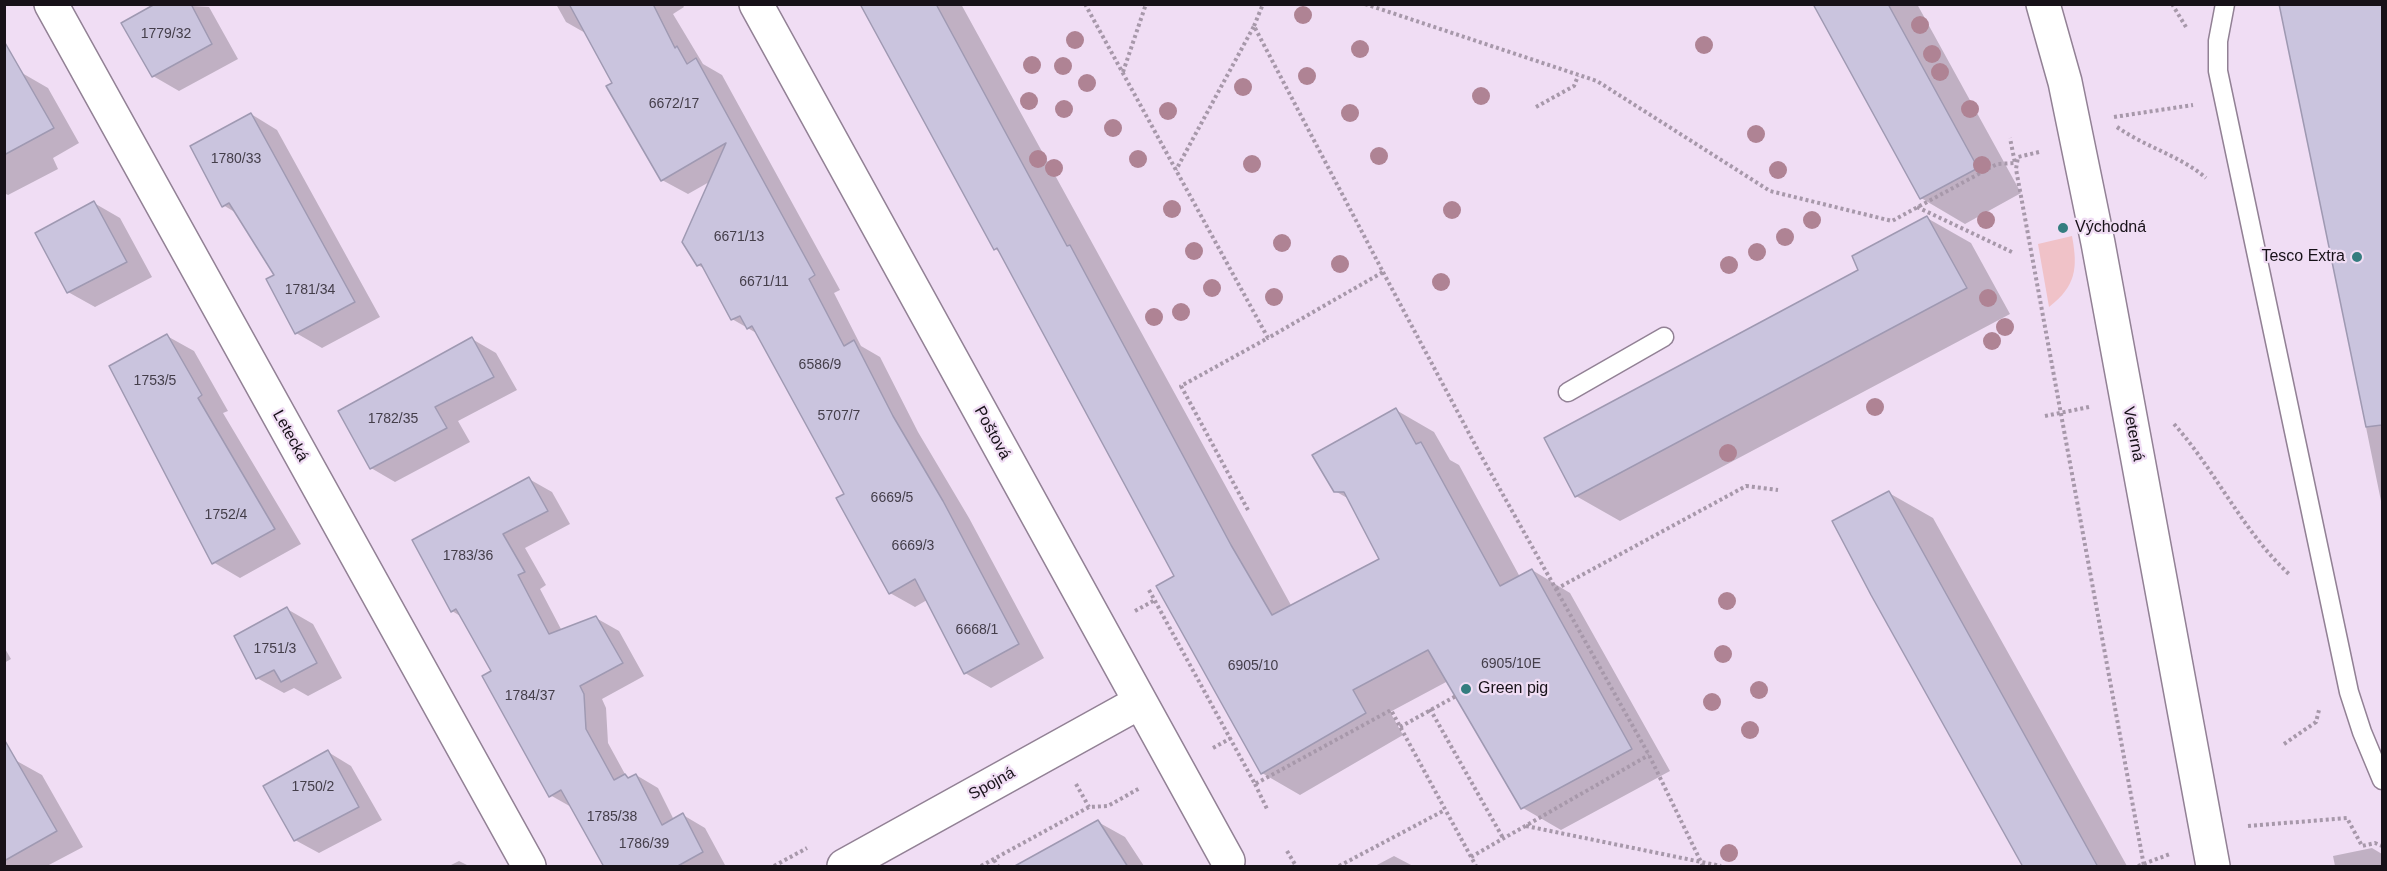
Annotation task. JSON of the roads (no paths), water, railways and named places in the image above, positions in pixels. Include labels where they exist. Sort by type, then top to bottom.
[{"type":"street","name":"Letecká","points":[[51,4],[529,867]]},
{"type":"street","name":"Poštová","points":[[756,4],[1228,861]]},
{"type":"street","name":"Veterná","points":[[2043,4],[2069,103],[2210,853]]},
{"type":"street","name":"Spojná","points":[[844,867],[1140,702]]},
{"type":"lane","points":[[2225,4],[2218,40],[2218,71],[2341,642],[2349,692],[2362,732],[2382,780]]},
{"type":"lane","points":[[1568,392],[1664,337]]},
{"type":"place","name":"Východná","points":[[2063,228]]},
{"type":"place","name":"Tesco Extra","points":[[2357,257]]},
{"type":"place","name":"Green pig","points":[[1466,689]]}]
